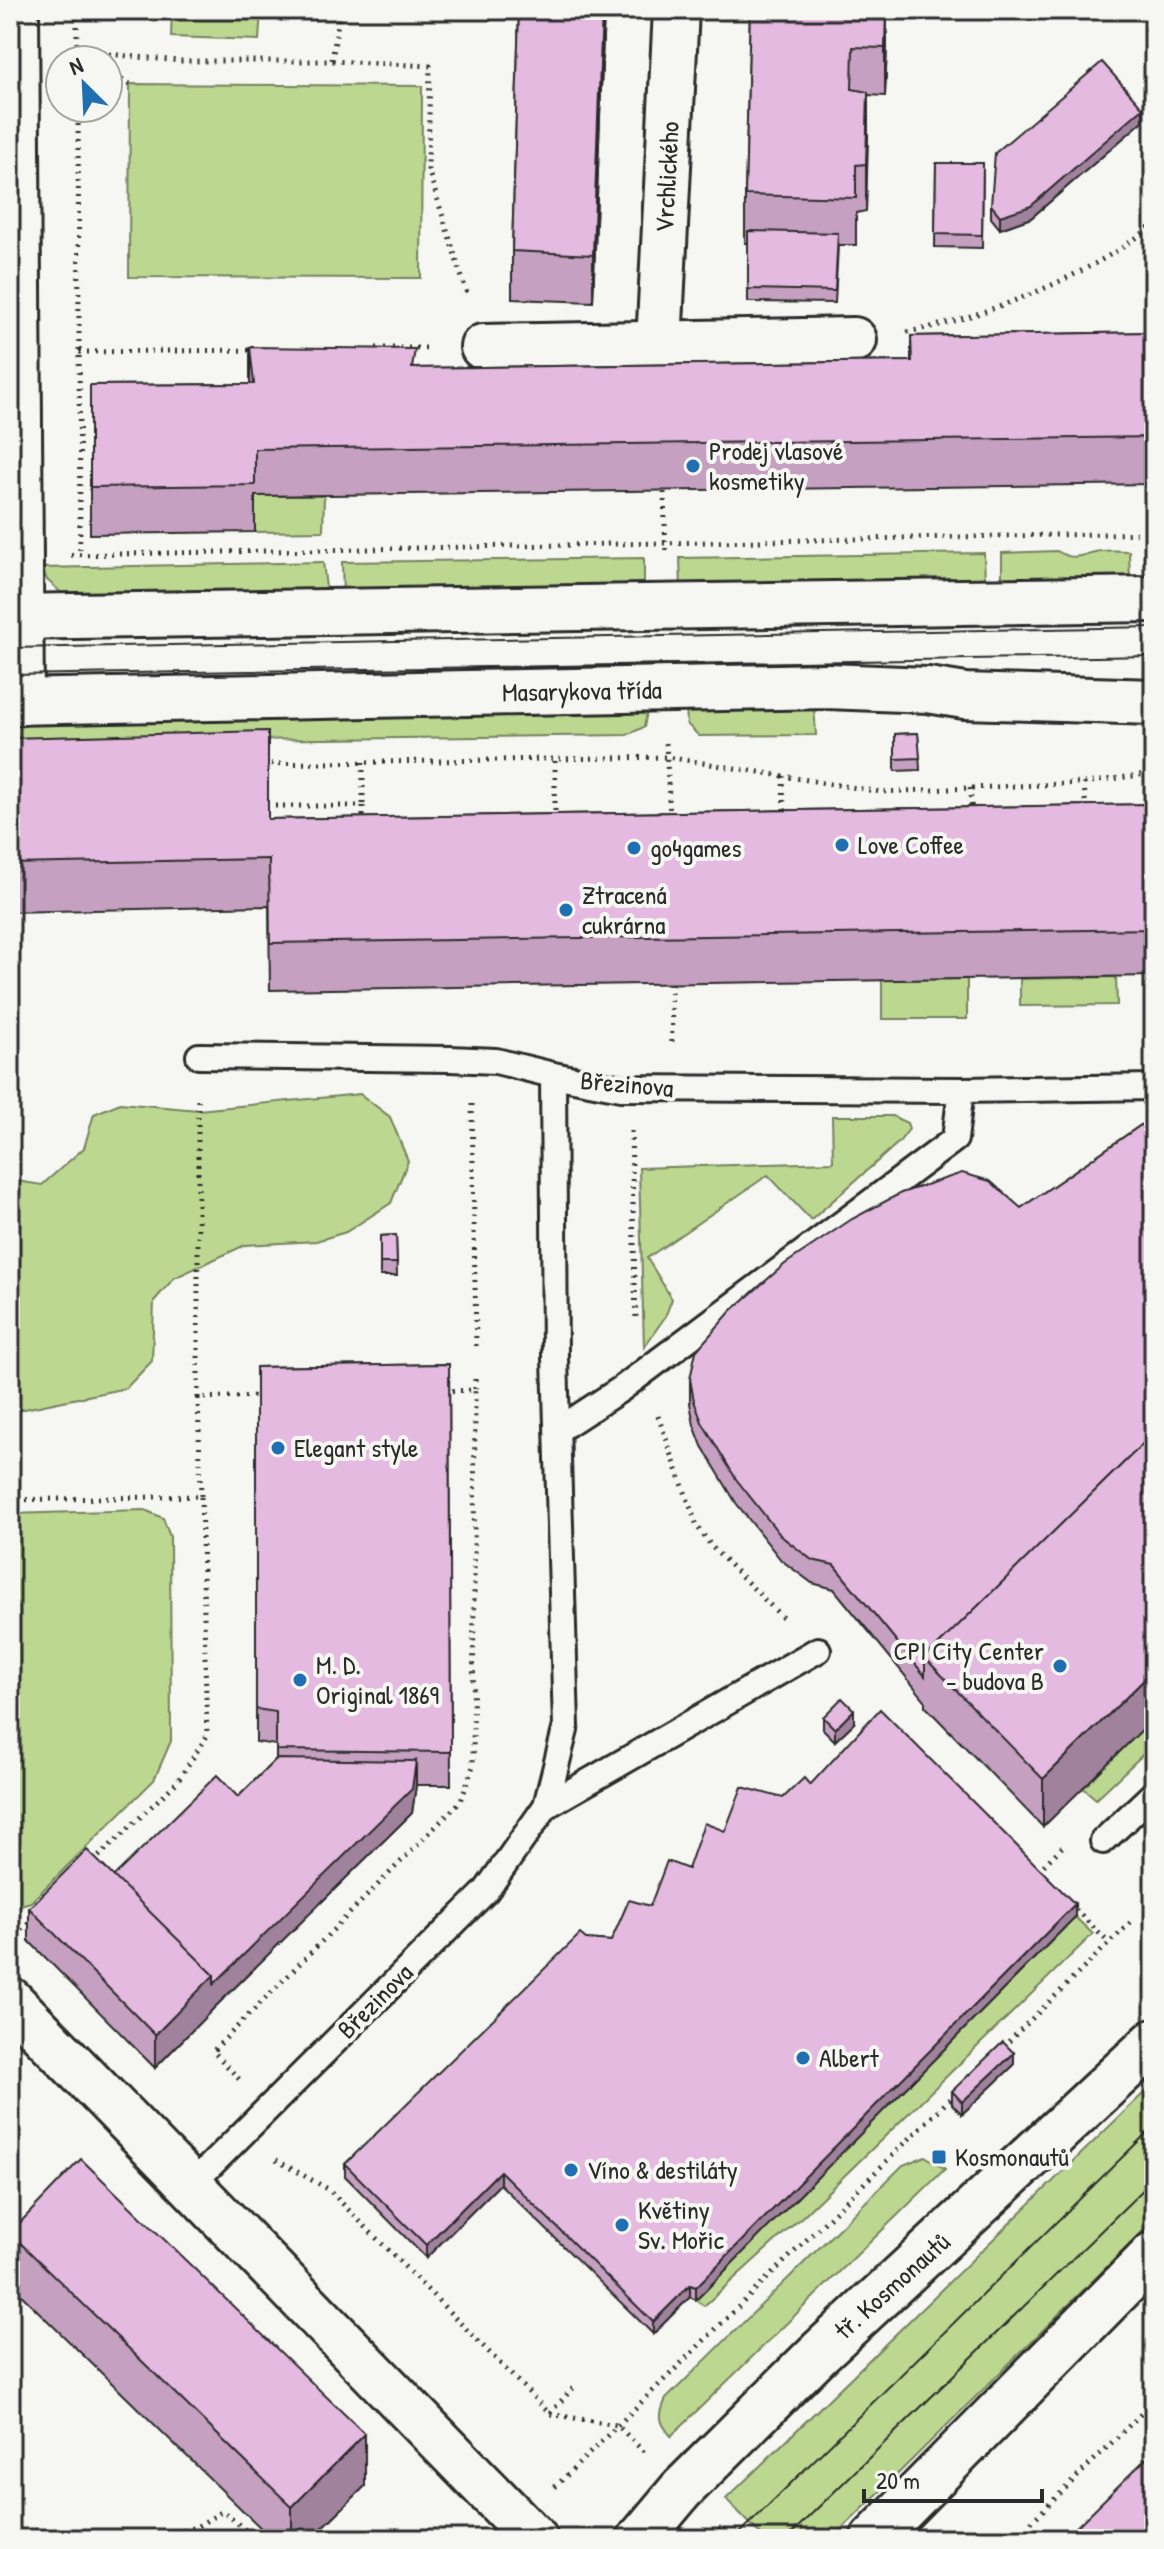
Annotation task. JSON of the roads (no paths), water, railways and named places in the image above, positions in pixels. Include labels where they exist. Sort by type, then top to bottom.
[{"type":"street","points":[[16,10],[20,556],[15,617],[16,702]]},
{"type":"street","name":"Vrchlického","points":[[659,344],[676,10]]},
{"type":"street","points":[[483,347],[854,340]]},
{"type":"street","points":[[15,617],[1154,599]]},
{"type":"street","name":"Masarykova třída","points":[[16,702],[827,686],[928,690],[965,696],[1154,702]]},
{"type":"street","points":[[10,2000],[535,2539]]},
{"type":"street","name":"tř. Kosmonautů","points":[[640,2539],[681,2490],[819,2353],[1154,2042]]},
{"type":"street","points":[[873,2539],[1154,2254]]},
{"type":"lane","points":[[199,1056],[496,1061],[553,1075]]},
{"type":"lane","name":"Březinova","points":[[191,2185],[486,1891],[546,1806],[566,1726],[553,1075],[621,1088],[961,1090],[1154,1087]]},
{"type":"lane","points":[[558,1430],[621,1389],[955,1139],[961,1090]]},
{"type":"lane","name":"Březinova","points":[[546,1806],[818,1650]]},
{"type":"lane","points":[[1103,1841],[1154,1793]]},
{"type":"tram line","points":[[10,648],[1154,627]]},
{"type":"tram line","points":[[10,675],[1154,656]]},
{"type":"tram line","points":[[734,2539],[1154,2126]]},
{"type":"tram line","points":[[786,2539],[1154,2179]]},
{"type":"place","name":"Prodej vlasové kosmetiky","points":[[693,466]]},
{"type":"place","name":"Love Coffee","points":[[842,845]]},
{"type":"place","name":"go4games","points":[[634,848]]},
{"type":"place","name":"Ztracená cukrárna","points":[[566,910]]},
{"type":"place","name":"Elegant style","points":[[278,1448]]},
{"type":"place","name":"CPI City Center - budova B","points":[[1060,1666]]},
{"type":"place","name":"M. D. Original 1869","points":[[300,1680]]},
{"type":"place","name":"Albert","points":[[803,2058]]},
{"type":"place","name":"Kosmonautů","points":[[939,2157]]},
{"type":"place","name":"Víno & destiláty","points":[[571,2170]]},
{"type":"place","name":"Květiny Sv. Mořic","points":[[622,2225]]}]
